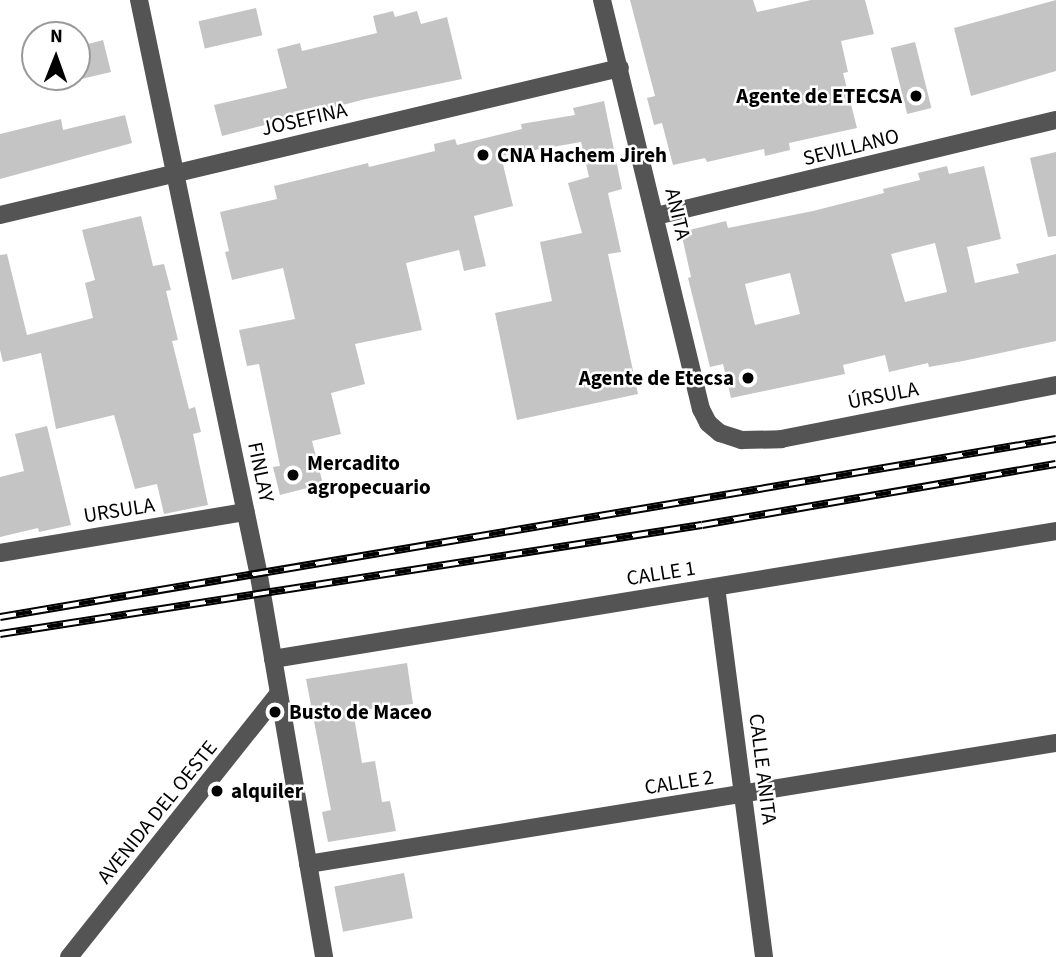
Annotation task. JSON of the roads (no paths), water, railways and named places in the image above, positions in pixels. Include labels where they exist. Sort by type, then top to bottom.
[{"type":"street","name":"FINLAY","points":[[139,0],[246,512],[324,957]]},
{"type":"street","name":"ANITA","points":[[602,0],[701,409],[708,423],[720,433]]},
{"type":"street","name":"JOSEFINA","points":[[0,215],[620,68]]},
{"type":"street","name":"SEVILLANO","points":[[656,216],[1056,120]]},
{"type":"street","name":"ÚRSULA","points":[[720,433],[742,440],[781,439],[1056,384]]},
{"type":"street","name":"URSULA","points":[[0,553],[246,512]]},
{"type":"street","name":"CALLE 1","points":[[272,659],[1056,531]]},
{"type":"street","name":"CALLE ANITA","points":[[716,587],[764,957]]},
{"type":"street","name":"AVENIDA DEL OESTE","points":[[69,957],[278,694]]},
{"type":"street","name":"CALLE 2","points":[[308,864],[1056,743]]},
{"type":"railway","points":[[0,617],[1056,439]]},
{"type":"railway","points":[[0,634],[702,525],[1056,464]]},
{"type":"place","name":"Agente de ETECSA","points":[[916,96]]},
{"type":"place","name":"CNA Hachem Jireh","points":[[483,155]]},
{"type":"place","name":"Agente de Etecsa","points":[[748,378]]},
{"type":"place","name":"Mercadito agropecuario","points":[[293,475]]},
{"type":"place","name":"Busto de Maceo","points":[[275,712]]},
{"type":"place","name":"alquiler","points":[[217,791]]}]
